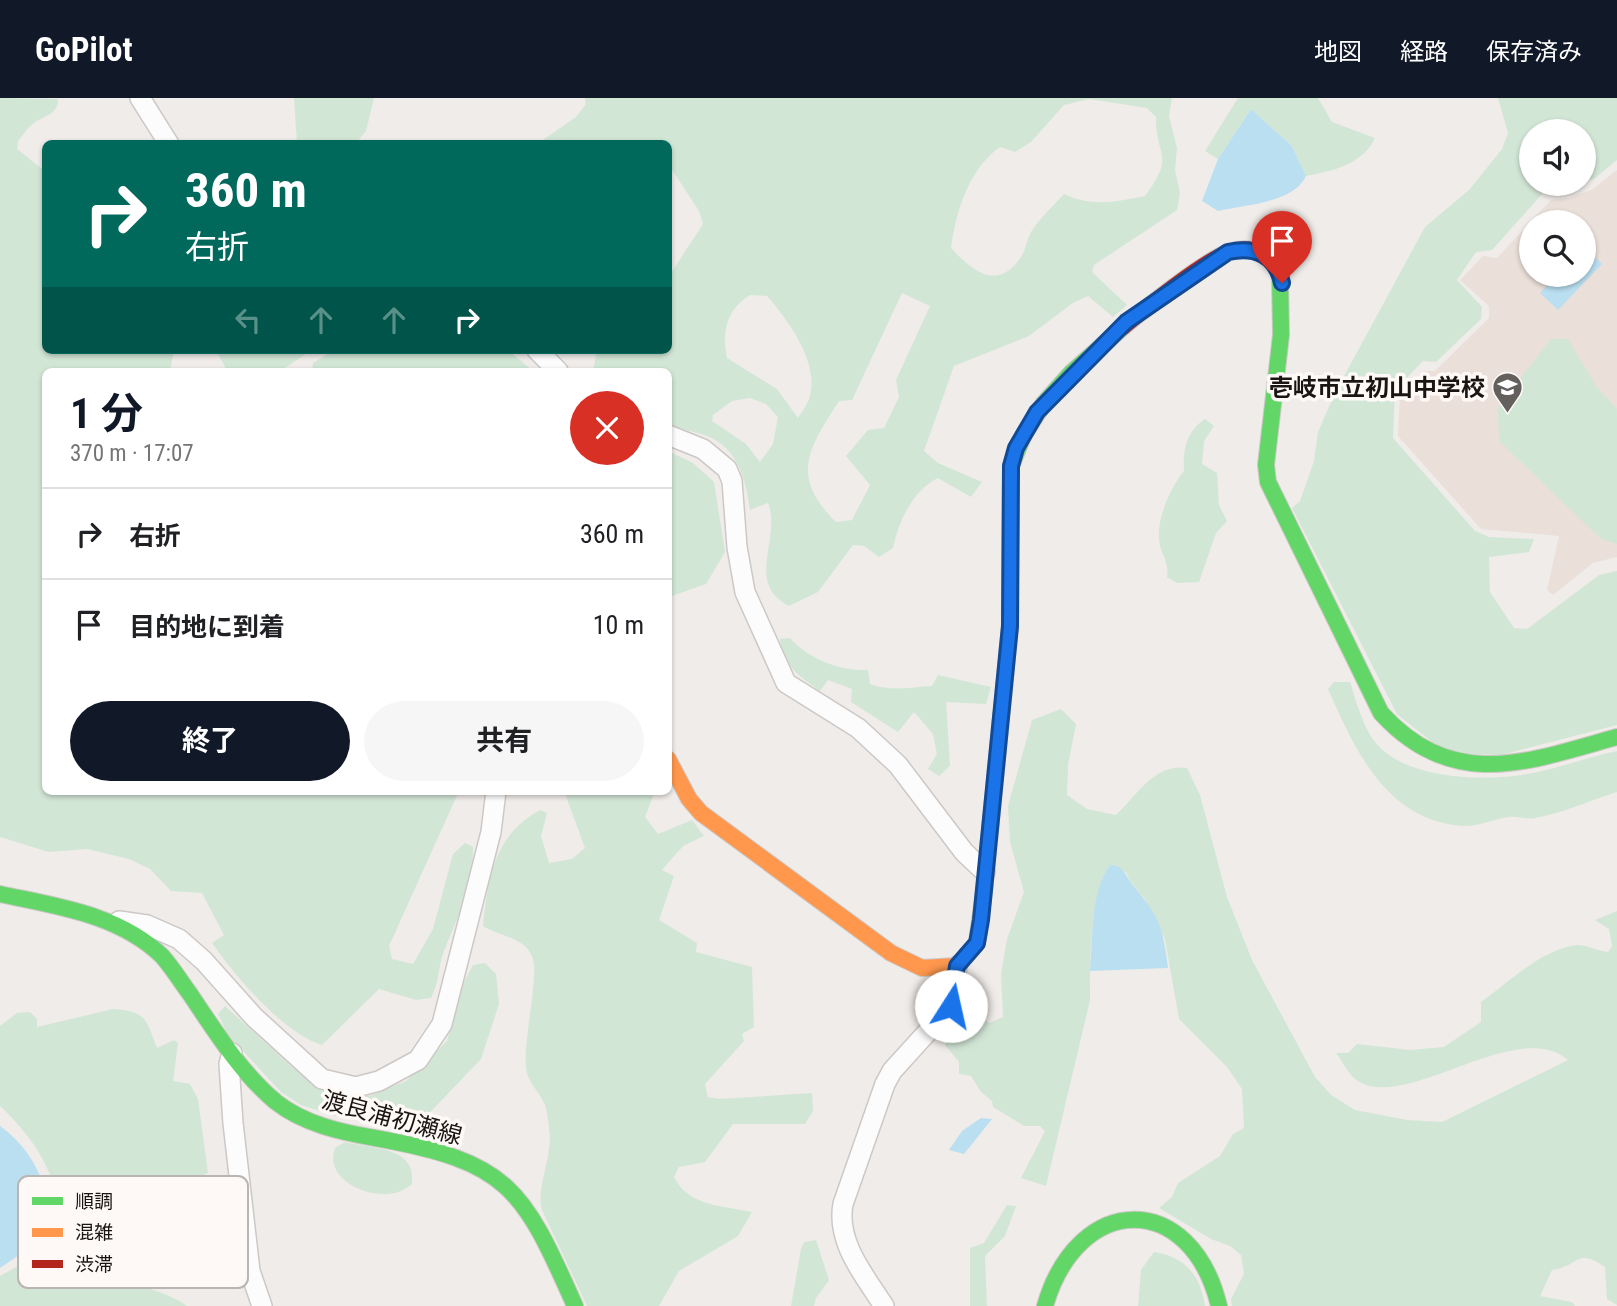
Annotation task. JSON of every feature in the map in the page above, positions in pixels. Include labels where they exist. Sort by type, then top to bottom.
[{"type":"street","points":[[140,98],[166,140]]},
{"type":"street","points":[[884,1306],[846,1242],[840,1220],[843,1204],[885,1084],[892,1071],[951,1006],[957,966],[977,943],[1010,626],[1011,466],[1020,439],[1037,412],[1126,322],[1228,252],[1241,249],[1272,260],[1282,283],[1281,325],[1266,465],[1268,482],[1381,713],[1415,746],[1475,766],[1563,752],[1617,737]]},
{"type":"street","points":[[541,354],[555,368]]},
{"type":"street","points":[[672,437],[703,449],[727,469],[732,481],[737,547],[746,592],[786,683],[858,728],[898,765],[964,852],[985,872]]},
{"type":"street","points":[[672,767],[689,799],[701,813],[821,904],[912,964],[940,969],[957,966]]},
{"type":"street","points":[[108,919],[147,925],[179,939],[204,961],[254,1017],[322,1079],[356,1087],[379,1081],[418,1060],[442,1024],[491,832],[496,795]]},
{"type":"street","name":"渡良浦初瀬線","points":[[0,894],[108,919],[131,932],[162,956],[232,1053],[268,1097],[293,1114],[336,1130],[449,1154],[500,1177],[517,1192],[539,1226],[575,1306]]},
{"type":"street","points":[[232,1053],[229,1064],[239,1176]]},
{"type":"street","points":[[1045,1306],[1062,1261],[1074,1246],[1093,1232],[1127,1221],[1156,1224],[1189,1241],[1208,1266],[1219,1306]]},
{"type":"street","points":[[248,1254],[250,1271],[262,1306]]},
{"type":"shaded area","name":"壱岐市立初山中学校","points":[[1617,170],[1617,557],[1593,563],[1553,595],[1547,590],[1559,536],[1481,529],[1398,436],[1400,393],[1425,371],[1435,371],[1489,318],[1489,306],[1460,280],[1483,256],[1497,258],[1519,234],[1519,287],[1596,287],[1596,210],[1542,210],[1551,200],[1596,196],[1596,187]]},
{"type":"green space","points":[[0,98],[58,99],[53,112],[26,131],[18,141],[17,149],[42,168],[42,354],[173,354],[171,368],[42,368],[42,795],[457,795],[389,946],[392,959],[413,964],[433,929],[453,854],[465,843],[473,847],[473,861],[468,887],[444,951],[431,998],[416,1000],[379,989],[322,1045],[307,1039],[276,1016],[222,957],[212,943],[224,935],[202,893],[171,891],[150,869],[129,859],[87,849],[49,852],[0,837]]},
{"type":"green space","points":[[294,98],[374,98],[366,131],[358,140],[297,140]]},
{"type":"green space","points":[[585,98],[1172,98],[1169,116],[1177,148],[1175,170],[1180,193],[1177,210],[1094,265],[1092,272],[1127,305],[1113,317],[1088,296],[1073,303],[1029,336],[954,366],[924,451],[938,463],[982,482],[971,497],[938,478],[921,491],[908,508],[893,548],[879,557],[864,546],[853,545],[818,592],[789,606],[776,596],[766,573],[771,531],[768,503],[750,510],[739,466],[718,441],[672,426],[672,368],[594,368],[596,354],[672,354],[672,271],[703,224],[699,211],[672,170],[672,140],[543,140],[576,117],[586,104]],"holes":[[[1089,99],[1147,108],[1156,117],[1162,164],[1145,196],[1094,202],[1064,194],[1042,217],[1030,235],[1023,254],[1012,268],[994,276],[976,270],[951,248],[956,220],[972,179],[989,156],[1000,147],[1015,152],[1031,142],[1064,105]],[[902,293],[930,306],[896,380],[899,397],[884,428],[868,430],[846,456],[870,485],[852,520],[836,522],[821,506],[812,490],[808,476],[812,448],[839,401],[852,400]],[[750,295],[767,296],[793,330],[807,357],[812,386],[808,401],[798,418],[777,389],[727,358],[725,339],[728,322],[736,308]],[[750,398],[766,404],[778,417],[773,444],[760,462],[746,444],[712,421],[713,415],[732,401]]]},
{"type":"green space","points":[[1238,98],[1318,98],[1332,122],[1375,138],[1363,154],[1346,165],[1306,176],[1292,146],[1251,109],[1218,159],[1205,151]]},
{"type":"green space","points":[[1498,98],[1617,98],[1617,160],[1596,177],[1596,119],[1519,119],[1519,196],[1540,196],[1528,210],[1519,210],[1519,220],[1492,250],[1476,252],[1457,280],[1482,307],[1481,319],[1436,362],[1423,361],[1395,390],[1393,438],[1475,531],[1489,537],[1534,539],[1529,552],[1489,557],[1490,592],[1514,628],[1527,629],[1599,575],[1617,571],[1617,725],[1501,755],[1462,754],[1437,746],[1397,714],[1292,508],[1300,501],[1314,461],[1318,432],[1336,391],[1425,227],[1469,190],[1502,149],[1508,133]]},
{"type":"green space","points":[[1551,339],[1568,339],[1596,386],[1617,409],[1617,544],[1601,539],[1499,441],[1498,407]]},
{"type":"green space","points":[[218,354],[306,354],[285,368],[225,368]]},
{"type":"green space","points":[[328,354],[513,354],[529,368],[312,368],[313,363]]},
{"type":"green space","points":[[1205,419],[1214,426],[1204,441],[1202,464],[1217,473],[1219,505],[1227,521],[1216,533],[1199,582],[1177,583],[1167,577],[1159,539],[1160,521],[1174,485],[1184,471],[1184,455],[1190,435]]},
{"type":"green space","points":[[672,453],[693,463],[714,482],[725,552],[706,584],[672,596]]},
{"type":"green space","points":[[790,638],[815,658],[836,666],[868,670],[870,684],[886,688],[932,686],[938,675],[991,687],[986,704],[946,702],[950,766],[939,776],[928,769],[937,754],[933,734],[914,712],[898,732],[851,702],[852,689],[828,680],[820,691],[793,670],[784,656],[780,639]]},
{"type":"green space","points":[[1334,682],[1350,682],[1360,714],[1375,742],[1389,755],[1407,765],[1449,776],[1515,776],[1617,751],[1617,792],[1556,813],[1532,818],[1509,817],[1468,826],[1436,821],[1413,811],[1393,796],[1362,758],[1328,689]]},
{"type":"green space","points":[[1061,709],[1076,724],[1068,765],[1067,795],[1087,809],[1116,815],[1156,775],[1165,770],[1187,768],[1200,795],[1227,897],[1252,960],[1315,1077],[1331,1095],[1355,1110],[1407,1120],[1442,1122],[1568,1060],[1546,1049],[1519,1049],[1401,1085],[1376,1087],[1355,1079],[1336,1053],[1348,1053],[1357,1044],[1410,1050],[1444,1047],[1481,1022],[1481,1002],[1550,953],[1576,945],[1608,952],[1612,946],[1609,929],[1595,920],[1617,911],[1617,1305],[1607,1299],[1605,1267],[1583,1258],[1552,1270],[1540,1296],[1572,1302],[1575,1306],[1232,1306],[1231,1299],[1244,1274],[1241,1255],[1230,1246],[1211,1239],[1159,1208],[1172,1197],[1178,1183],[1220,1156],[1233,1134],[1244,1128],[1242,1089],[1227,1067],[1179,1019],[1165,939],[1145,899],[1126,872],[1110,865],[1103,878],[1094,911],[1090,1000],[1046,1186],[1021,1178],[1045,1131],[1040,1126],[1024,1126],[993,1107],[992,1101],[981,1092],[971,1076],[959,1074],[959,1062],[945,1045],[951,1022],[960,1009],[979,1013],[989,1023],[1003,1017],[1001,974],[1007,939],[1024,892],[1010,842],[1008,806],[1032,720]]},
{"type":"green space","points":[[565,795],[653,795],[645,817],[658,834],[692,820],[704,836],[683,846],[662,870],[674,876],[659,920],[697,943],[696,952],[752,967],[754,1027],[742,1034],[744,1041],[705,1084],[708,1097],[720,1099],[812,1093],[813,1111],[805,1124],[733,1124],[705,1162],[679,1167],[674,1177],[688,1194],[707,1203],[752,1212],[738,1236],[679,1271],[659,1306],[587,1306],[542,1210],[541,1193],[549,1147],[549,1125],[545,1105],[526,1067],[534,965],[532,956],[523,945],[483,926],[496,859],[512,832],[525,820],[540,810],[547,813],[541,836],[549,863],[572,859],[585,848]]},
{"type":"green space","points":[[485,963],[496,974],[499,1004],[481,1059],[418,1125],[402,1128],[332,1115],[301,1105],[281,1092],[228,1035],[218,1014],[225,1006],[293,1068],[342,1094],[369,1096],[406,1081],[447,1041],[464,982],[473,965]]},
{"type":"green space","points":[[113,1009],[124,1010],[144,1019],[157,1048],[174,1040],[178,1043],[173,1081],[190,1084],[198,1099],[208,1173],[200,1176],[51,1176],[28,1137],[0,1106],[0,1026],[17,1013],[30,1012],[37,1019],[37,1027]]},
{"type":"green space","points":[[345,1142],[401,1156],[412,1172],[412,1184],[402,1191],[387,1194],[363,1190],[352,1185],[336,1170],[333,1159],[335,1148]]},
{"type":"green space","points":[[1007,1205],[1016,1206],[1005,1236],[985,1256],[987,1306],[970,1306],[970,1248],[984,1243]]},
{"type":"green space","points":[[816,1240],[829,1280],[816,1298],[814,1306],[791,1306],[801,1249],[804,1242]]},
{"type":"green space","points":[[1154,1252],[1174,1258],[1189,1269],[1199,1285],[1205,1306],[1138,1306],[1141,1270]]},
{"type":"green space","points":[[18,1266],[18,1288],[146,1288],[187,1306],[0,1306],[0,1276]]},
{"type":"water","points":[[1251,109],[1292,146],[1306,176],[1300,185],[1280,197],[1218,211],[1202,201],[1218,159]]},
{"type":"water","points":[[1596,258],[1602,264],[1596,270]]},
{"type":"water","points":[[1546,287],[1580,287],[1558,310],[1540,293]]},
{"type":"water","points":[[1110,865],[1124,871],[1154,914],[1162,931],[1168,968],[1090,971],[1096,902],[1099,888]]},
{"type":"water","points":[[981,1118],[992,1119],[964,1154],[949,1150],[962,1131]]},
{"type":"water","points":[[0,1126],[26,1152],[39,1176],[18,1176],[18,1256],[0,1268]]},
{"type":"traffic: fast","points":[[1280,277],[1281,335],[1266,465],[1268,482],[1381,713],[1408,738],[1436,754],[1464,762],[1492,764],[1522,761],[1617,737]]},
{"type":"traffic: fast","points":[[984,891],[1010,627],[1011,466],[1024,434],[1044,403],[1071,373],[1123,327]]},
{"type":"traffic: fast","points":[[0,894],[86,914],[126,930],[145,942],[169,965],[240,1065],[263,1091],[287,1110],[336,1130],[420,1147],[483,1170],[505,1186],[523,1206],[540,1232],[575,1306]]},
{"type":"traffic: fast","points":[[1045,1306],[1061,1269],[1082,1242],[1107,1225],[1134,1220],[1160,1225],[1185,1241],[1205,1268],[1219,1306]]},
{"type":"traffic: slow","points":[[672,767],[689,799],[701,813],[891,953],[922,968],[957,966],[977,943],[984,891]]},
{"type":"traffic: jam","points":[[1123,327],[1191,275],[1229,252],[1246,249],[1261,253],[1278,269],[1280,277]]},
{"type":"place","name":"壱岐市立初山中学校","points":[[1508,415]]},
{"type":"route","points":[[951,1006],[956,987],[957,966],[977,943],[981,920],[1010,626],[1011,466],[1023,431],[1066,381],[1126,322],[1228,252],[1241,249],[1264,254],[1279,270],[1282,283]]}]
